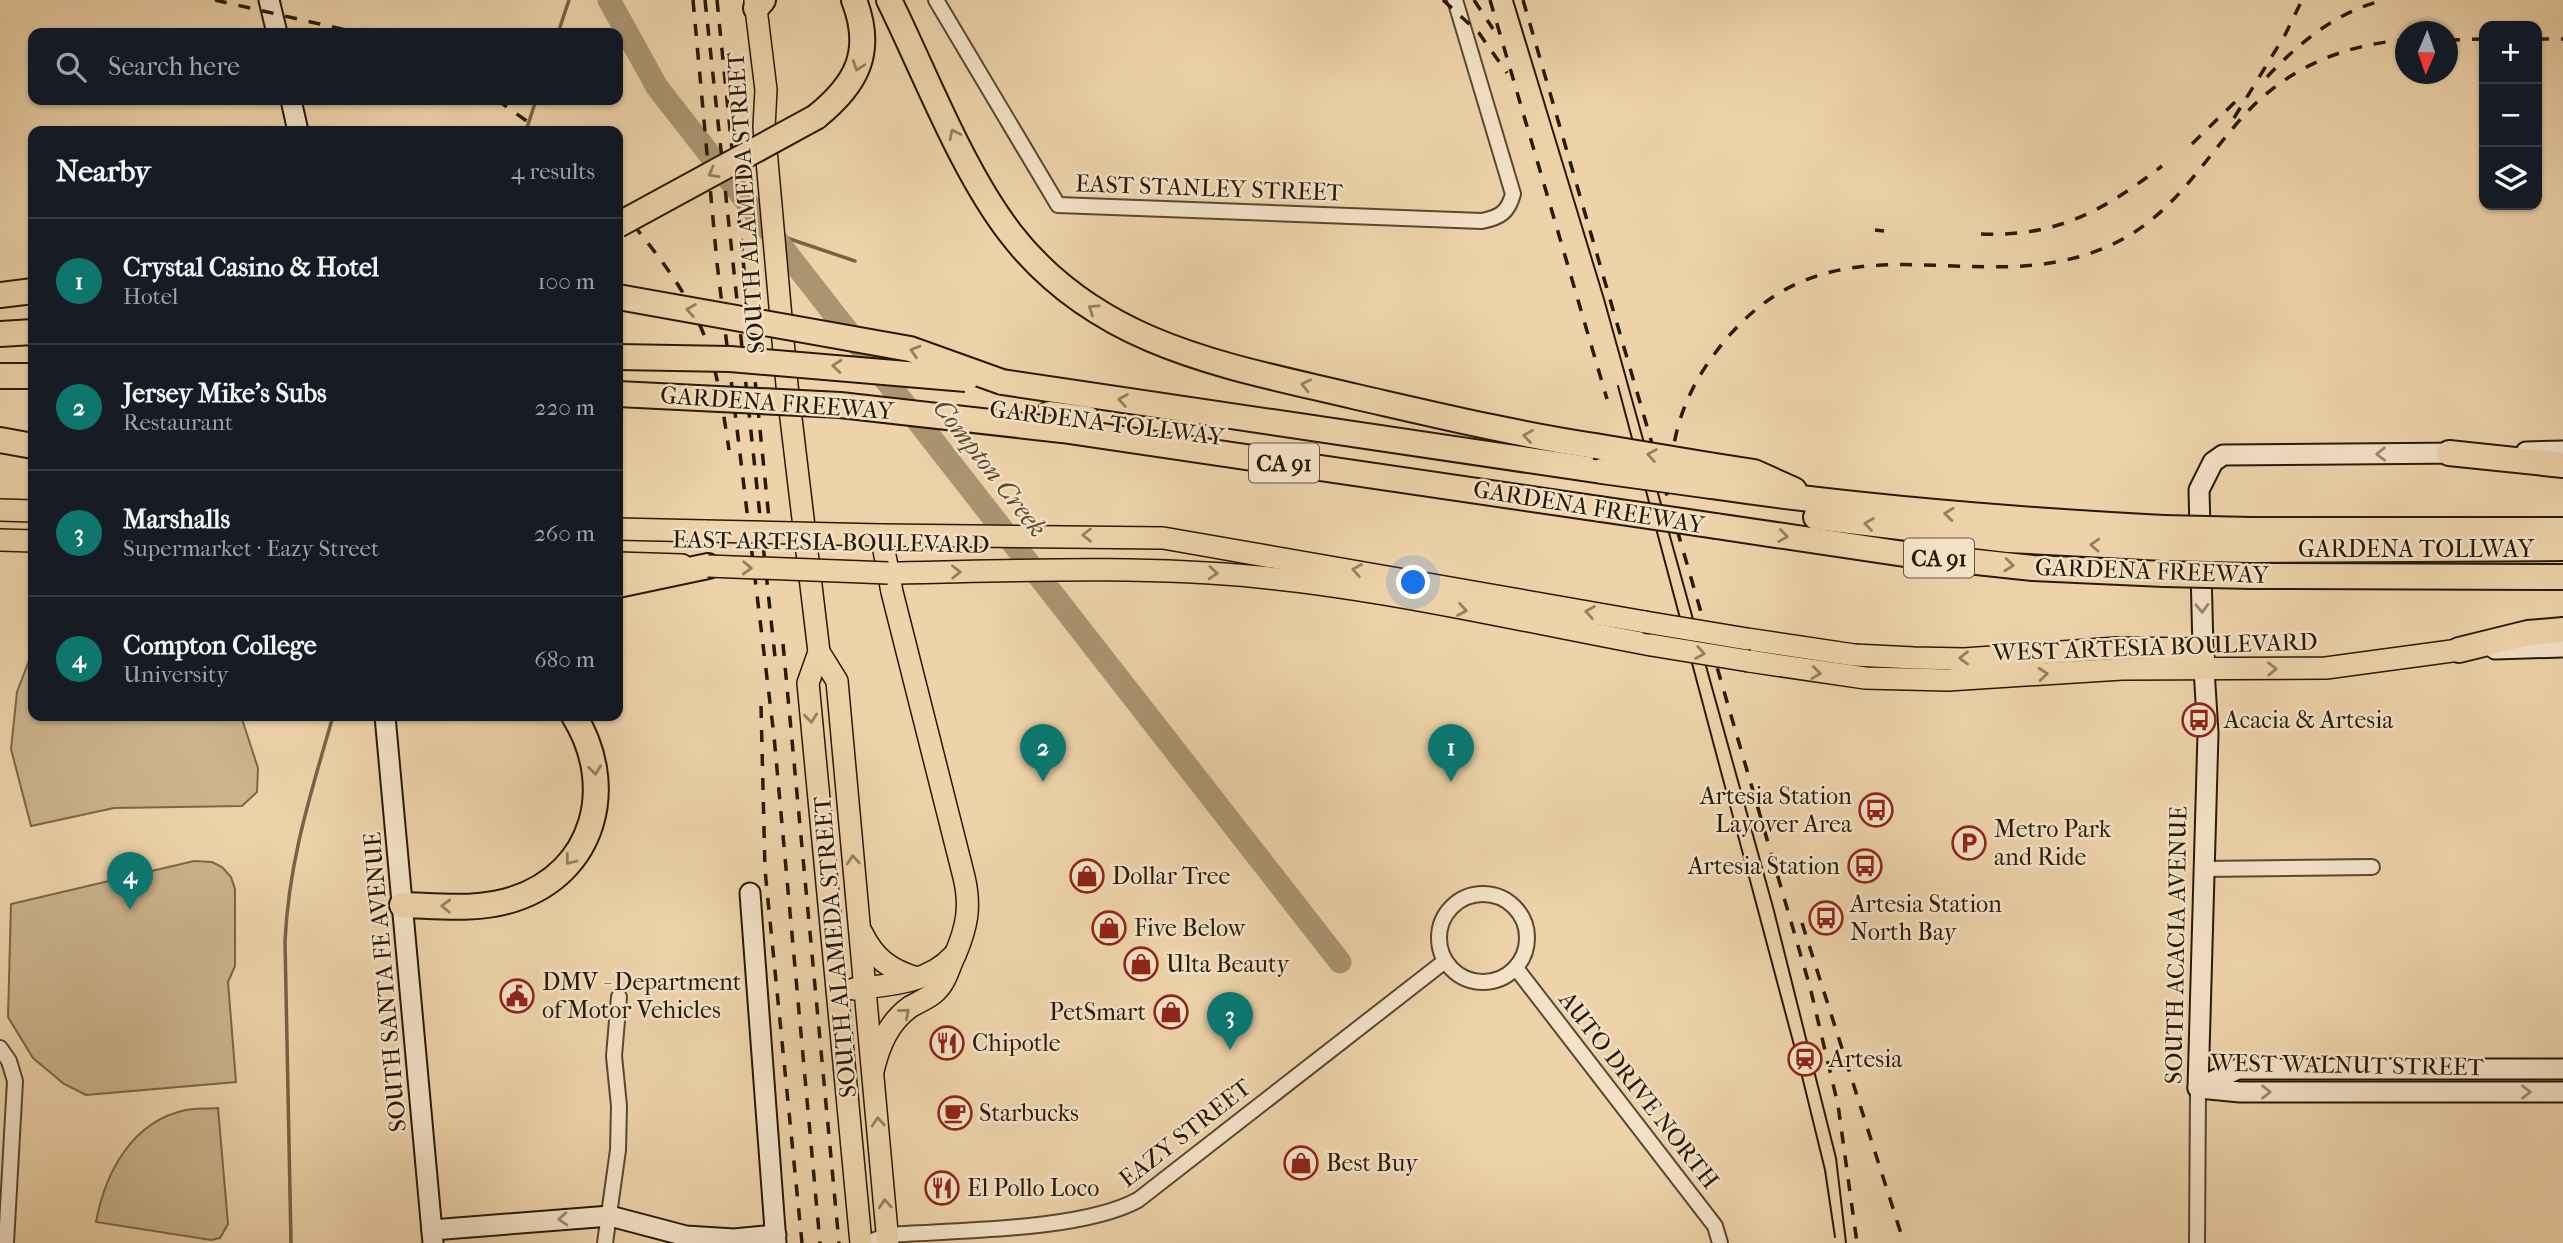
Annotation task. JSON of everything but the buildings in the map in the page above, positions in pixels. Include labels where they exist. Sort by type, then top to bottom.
[{"type":"highway","points":[[623,222],[816,117],[835,102],[856,73],[864,34],[854,0]]},
{"type":"highway","points":[[889,0],[973,174],[1011,234],[1051,276],[1098,313],[1154,342],[1210,363],[1520,435],[1595,446],[1712,495],[1912,530],[2009,540],[2164,538]]},
{"type":"highway","points":[[0,295],[28,292]]},
{"type":"highway","points":[[623,298],[910,349],[1002,382]]},
{"type":"highway","points":[[0,334],[28,332]]},
{"type":"highway","points":[[0,346],[28,347]]},
{"type":"highway","name":"GARDENA FREEWAY","points":[[623,358],[829,365],[1002,382],[1191,410]]},
{"type":"highway","points":[[0,376],[28,376]]},
{"type":"highway","name":"GARDENA TOLLWAY","points":[[623,379],[797,388],[1056,422]]},
{"type":"highway","points":[[0,388],[28,388]]},
{"type":"highway","name":"GARDENA FREEWAY","points":[[623,394],[840,405],[1056,422],[1506,495],[1603,489],[1712,495],[1910,555],[2020,566],[2252,576],[2563,577]]},
{"type":"highway","name":"GARDENA TOLLWAY","points":[[1191,410],[1215,428],[1603,489]]},
{"type":"highway","points":[[0,440],[28,445]]},
{"type":"highway","points":[[2449,453],[2563,465]]},
{"type":"highway","name":"GARDENA FREEWAY","points":[[1603,489],[1712,495],[1754,472],[1816,501],[2164,538],[2251,540],[2563,530]]},
{"type":"highway","name":"GARDENA TOLLWAY","points":[[2251,540],[2563,548]]},
{"type":"highway","name":"GARDENA TOLLWAY","points":[[2284,576],[2302,560],[2563,560]]},
{"type":"highway","points":[[623,584],[708,566]]},
{"type":"highway","points":[[2459,650],[2528,634],[2563,630]]},
{"type":"highway","points":[[402,905],[490,905],[531,892],[559,873],[582,845],[596,807],[596,765],[577,721]]},
{"type":"main road","name":"SOUTH ALAMEDA STREET","points":[[758,3],[766,90],[764,127],[787,385],[819,652],[837,681],[873,1071],[881,1240]]},
{"type":"main road","points":[[0,510],[28,511]]},
{"type":"main road","name":"EAST ARTESIA BOULEVARD","points":[[623,529],[1163,538],[1534,623],[1749,661]]},
{"type":"main road","points":[[873,1071],[879,1046],[890,1026],[946,980],[967,928],[968,894],[881,535]]},
{"type":"main road","points":[[0,540],[28,541]]},
{"type":"main road","name":"EAST ARTESIA BOULEVARD","points":[[623,563],[708,566],[890,581],[1145,569],[1299,570],[1535,601],[1747,639]]},
{"type":"main road","points":[[1534,623],[1535,601]]},
{"type":"main road","name":"WEST ARTESIA BOULEVARD","points":[[1747,639],[1854,654],[1914,658],[1964,659],[2117,648],[2204,659],[2326,668],[2459,650]]},
{"type":"main road","name":"SOUTH ALAMEDA STREET","points":[[819,652],[808,683],[861,1243]]},
{"type":"main road","name":"WEST ARTESIA BOULEVARD","points":[[1749,661],[1865,678],[1934,680],[2122,669],[2204,659]]},
{"type":"main road","points":[[859,928],[870,950],[882,962],[917,978]]},
{"type":"main road","points":[[838,991],[917,978],[945,965],[955,955]]},
{"type":"street","points":[[270,0],[275,28]]},
{"type":"street","name":"EAST STANLEY STREET","points":[[936,0],[1058,205],[1482,221],[1499,218],[1509,209],[1513,194],[1455,0]]},
{"type":"street","points":[[292,105],[297,126]]},
{"type":"street","name":"WEST ARTESIA BOULEVARD","points":[[2204,659],[2199,490],[2217,457],[2563,451]]},
{"type":"street","name":"WEST ARTESIA BOULEVARD","points":[[2459,650],[2563,647]]},
{"type":"street","name":"SOUTH ACACIA AVENUE","points":[[2197,1243],[2198,1088],[2208,733],[2204,659]]},
{"type":"street","name":"SOUTH SANTA FE AVENUE","points":[[385,721],[432,1236]]},
{"type":"street","points":[[2203,869],[2372,867]]},
{"type":"street","points":[[432,1236],[610,1216],[686,1236],[776,1239],[750,893]]},
{"type":"street","points":[[1490,895],[1515,908],[1525,924],[1527,942],[1516,968],[1495,981],[1479,982],[1456,973],[1446,961],[1439,936],[1448,912],[1471,896],[1490,895]]},
{"type":"street","name":"EAZY STREET","points":[[881,1240],[1093,1216],[1122,1209],[1138,1200],[1446,961]]},
{"type":"street","name":"AUTO DRIVE NORTH","points":[[1516,968],[1715,1226],[1720,1243]]},
{"type":"street","points":[[605,1243],[618,1150],[619,1106],[614,1056],[619,997]]},
{"type":"street","points":[[0,1048],[9,1061],[15,1081],[6,1243]]},
{"type":"street","name":"WEST WALNUT STREET","points":[[2198,1088],[2238,1069],[2563,1069]]},
{"type":"street","points":[[2399,1069],[2399,1092]]},
{"type":"street","name":"WEST WALNUT STREET","points":[[2198,1088],[2240,1092],[2563,1092]]},
{"type":"shaded area","points":[[28,663],[28,721],[243,721],[258,768],[257,792],[242,806],[114,808],[31,826],[11,749],[17,692]]},
{"type":"shaded area","points":[[194,861],[212,862],[222,867],[231,877],[235,889],[235,966],[228,982],[236,1082],[86,1095],[64,1084],[33,1058],[8,1017],[11,904]]},
{"type":"shaded area","points":[[218,1108],[228,1224],[220,1238],[211,1240],[96,1222],[106,1185],[114,1168],[136,1137],[167,1116],[190,1109]]},
{"type":"waterway","points":[[560,28],[569,0]]},
{"type":"waterway","name":"Compton Creek","points":[[609,0],[657,87],[1340,962]]},
{"type":"waterway","points":[[528,126],[534,105]]},
{"type":"waterway","points":[[781,236],[855,261]]},
{"type":"waterway","points":[[291,1243],[285,941],[287,911],[302,827],[332,721]]},
{"type":"tram line","points":[[1513,0],[1604,299],[1773,907],[1836,1158],[1846,1243]]},
{"type":"tram line","points":[[1618,386],[1799,1064],[1825,1170],[1835,1237]]},
{"type":"railway","points":[[215,0],[337,28]]},
{"type":"railway","points":[[693,0],[717,263],[774,736],[820,1243]]},
{"type":"railway","points":[[705,0],[775,657]]},
{"type":"railway","points":[[717,0],[771,539]]},
{"type":"railway","points":[[1443,0],[1479,33],[1507,73]]},
{"type":"railway","points":[[1474,0],[1493,29]]},
{"type":"railway","points":[[1490,0],[1607,399]]},
{"type":"railway","points":[[1523,0],[1810,987],[1838,1105],[1857,1243]]},
{"type":"railway","points":[[2234,118],[2285,35],[2302,0]]},
{"type":"railway","points":[[2267,77],[2306,40],[2335,20],[2385,0]]},
{"type":"railway","points":[[2458,40],[2479,39]]},
{"type":"railway","points":[[2542,39],[2563,39]]},
{"type":"railway","points":[[1671,489],[1673,453],[1686,402],[1713,356],[1759,307],[1807,280],[1857,267],[2015,266],[2068,260],[2121,240],[2141,228],[2176,197],[2234,126],[2266,94],[2302,69],[2322,60],[2363,46],[2395,41]]},
{"type":"railway","points":[[2192,144],[2236,101]]},
{"type":"railway","points":[[504,105],[534,126]]},
{"type":"railway","points":[[1981,234],[2033,231],[2078,218],[2120,196],[2162,166]]},
{"type":"railway","points":[[623,212],[675,281],[702,330],[716,373],[729,450]]},
{"type":"railway","points":[[1875,230],[1884,231]]},
{"type":"railway","points":[[783,644],[839,1243]]},
{"type":"railway","points":[[761,706],[765,870],[802,1243]]},
{"type":"railway","points":[[1802,923],[1904,1243]]},
{"type":"place","name":"Acacia & Artesia","points":[[2199,720]]},
{"type":"place","name":"Jersey Mike's Subs","points":[[1043,782]]},
{"type":"place","name":"Crystal Casino & Hotel","points":[[1451,782]]},
{"type":"place","name":"Artesia Station Layover Area","points":[[1876,810]]},
{"type":"place","name":"Metro Park and Ride","points":[[1969,843]]},
{"type":"place","name":"Artesia Station","points":[[1865,866]]},
{"type":"place","name":"Dollar Tree","points":[[1087,876]]},
{"type":"place","name":"Compton College","points":[[130,910]]},
{"type":"place","name":"Artesia Station North Bay","points":[[1826,918]]},
{"type":"place","name":"Five Below","points":[[1109,928]]},
{"type":"place","name":"Ulta Beauty","points":[[1141,964]]},
{"type":"place","name":"DMV - Department of Motor Vehicles","points":[[517,996]]},
{"type":"place","name":"PetSmart","points":[[1171,1012]]},
{"type":"place","name":"Chipotle","points":[[947,1043]]},
{"type":"place","name":"Marshalls","points":[[1230,1050]]},
{"type":"place","name":"Artesia","points":[[1805,1059]]},
{"type":"place","name":"Starbucks","points":[[955,1113]]},
{"type":"place","name":"Best Buy","points":[[1301,1163]]},
{"type":"place","name":"El Pollo Loco","points":[[942,1188]]}]
